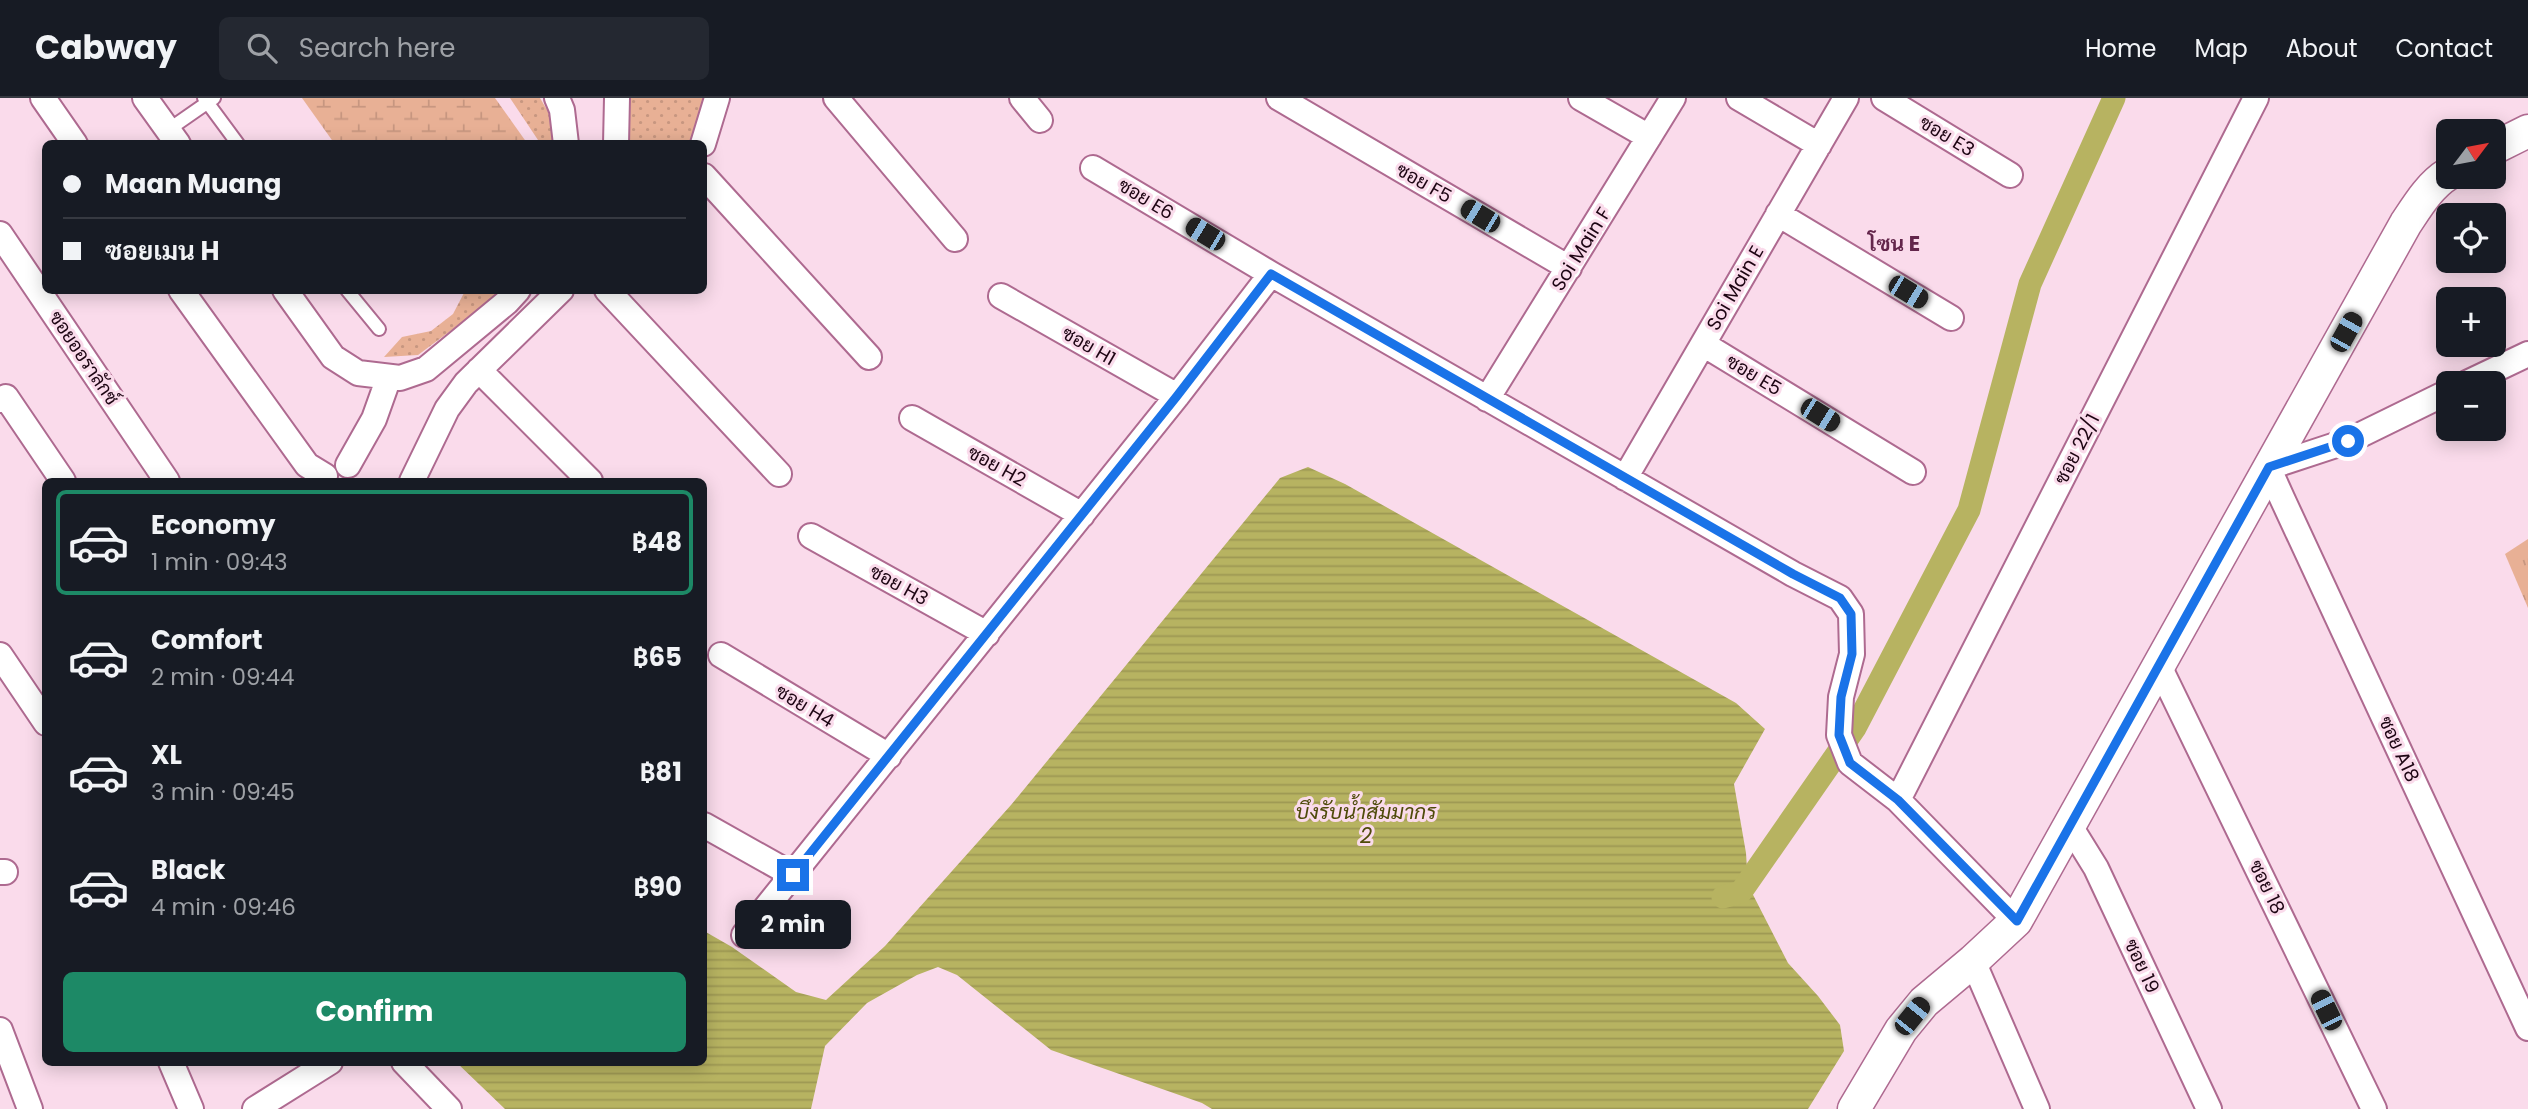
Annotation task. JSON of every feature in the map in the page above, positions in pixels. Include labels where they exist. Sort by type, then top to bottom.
[{"type":"street","points":[[43,98],[72,140]]},
{"type":"street","points":[[145,98],[173,137]]},
{"type":"street","points":[[557,98],[562,110],[566,140]]},
{"type":"street","points":[[616,140],[617,98]]},
{"type":"street","points":[[704,140],[717,98]]},
{"type":"street","points":[[836,98],[955,239]]},
{"type":"street","points":[[1022,98],[1040,120]]},
{"type":"street","name":"ซอย F5","points":[[1279,98],[1569,268]]},
{"type":"street","points":[[1581,98],[1649,137]]},
{"type":"street","name":"Soi Main F","points":[[1487,399],[1673,98]]},
{"type":"street","points":[[1739,98],[1818,145]]},
{"type":"street","name":"Soi Main E","points":[[1625,478],[1846,98]]},
{"type":"street","name":"ซอย E3","points":[[1884,98],[2010,175]]},
{"type":"street","name":"ซอย 22/1","points":[[1898,800],[2256,98]]},
{"type":"street","points":[[2506,142],[2528,131]]},
{"type":"street","name":"ซอย E6","points":[[1093,168],[1487,399],[1793,574],[1840,598],[1851,614],[1852,654],[1841,697],[1839,735],[1850,761],[1898,800]]},
{"type":"street","points":[[707,179],[870,357]]},
{"type":"street","points":[[1854,1109],[1901,1030],[1916,1011],[2017,921],[2406,223],[2436,184]]},
{"type":"street","points":[[1778,214],[1951,318]]},
{"type":"street","name":"ซอยออราลักซ์","points":[[0,234],[165,478]]},
{"type":"street","points":[[744,935],[1177,396],[1271,274]]},
{"type":"street","points":[[184,294],[307,465],[323,478]]},
{"type":"street","points":[[288,294],[333,357],[358,373],[400,378],[426,369],[515,294]]},
{"type":"street","points":[[413,478],[447,409],[480,370],[557,294]]},
{"type":"street","points":[[618,295],[779,474]]},
{"type":"street","name":"ซอย H1","points":[[1001,296],[1177,396]]},
{"type":"street","name":"ซอย E5","points":[[1703,344],[1913,472]]},
{"type":"street","points":[[2492,371],[2528,354]]},
{"type":"street","points":[[480,370],[587,478]]},
{"type":"street","points":[[325,478],[331,467],[342,464],[354,473],[389,377]]},
{"type":"street","points":[[0,400],[6,397],[61,478]]},
{"type":"street","points":[[2266,472],[2348,441],[2436,398]]},
{"type":"street","name":"ซอย H2","points":[[912,418],[1082,515]]},
{"type":"street","name":"ซอย A18","points":[[2266,472],[2273,478],[2283,498],[2528,1028]]},
{"type":"street","name":"ซอย H3","points":[[811,536],[987,634]]},
{"type":"street","points":[[0,655],[42,717]]},
{"type":"street","name":"ซอย H4","points":[[721,655],[889,756]]},
{"type":"street","name":"ซอย 18","points":[[2159,666],[2374,1109]]},
{"type":"street","points":[[1898,800],[2017,921]]},
{"type":"street","name":"ซอย 19","points":[[2070,826],[2096,868],[2209,1109]]},
{"type":"street","points":[[707,827],[793,875]]},
{"type":"street","points":[[1973,961],[2037,1109]]},
{"type":"street","points":[[0,1030],[30,1109]]},
{"type":"street","points":[[173,1066],[191,1109]]},
{"type":"street","points":[[255,1109],[324,1066]]},
{"type":"street","points":[[408,1066],[449,1109]]},
{"type":"lane","points":[[173,137],[209,100],[235,140]]},
{"type":"lane","points":[[350,294],[379,329]]},
{"type":"green space","points":[[302,98],[495,98],[525,140],[332,140]]},
{"type":"green space","points":[[510,98],[540,98],[550,115],[553,140],[538,140]]},
{"type":"green space","points":[[628,98],[706,98],[691,140],[628,140]]},
{"type":"green space","points":[[463,294],[496,294],[418,355],[384,357],[402,337],[431,331],[453,314]]},
{"type":"green space","points":[[2528,539],[2528,608],[2505,554]]},
{"type":"water","name":"บึงรับน้ำสัมมากร 2","points":[[1308,467],[1345,484],[1736,703],[1765,729],[1734,784],[1746,853],[1748,885],[1788,963],[1840,1025],[1844,1051],[1808,1109],[1212,1109],[1202,1103],[1051,1050],[957,975],[938,967],[917,975],[867,1003],[825,1046],[811,1109],[505,1109],[460,1066],[707,1066],[707,933],[796,992],[826,1000],[885,946],[1011,805],[1280,478]]},
{"type":"waterway","points":[[1723,897],[1741,892],[1855,728],[1969,510],[2030,284],[2114,98]]},
{"type":"district","name":"โซน E","points":[[1894,243]]},
{"type":"route","points":[[793,875],[1177,396],[1271,274],[1793,574],[1840,598],[1851,614],[1852,654],[1841,697],[1839,735],[1850,763],[1898,800],[2017,921],[2269,467],[2348,441]]}]
